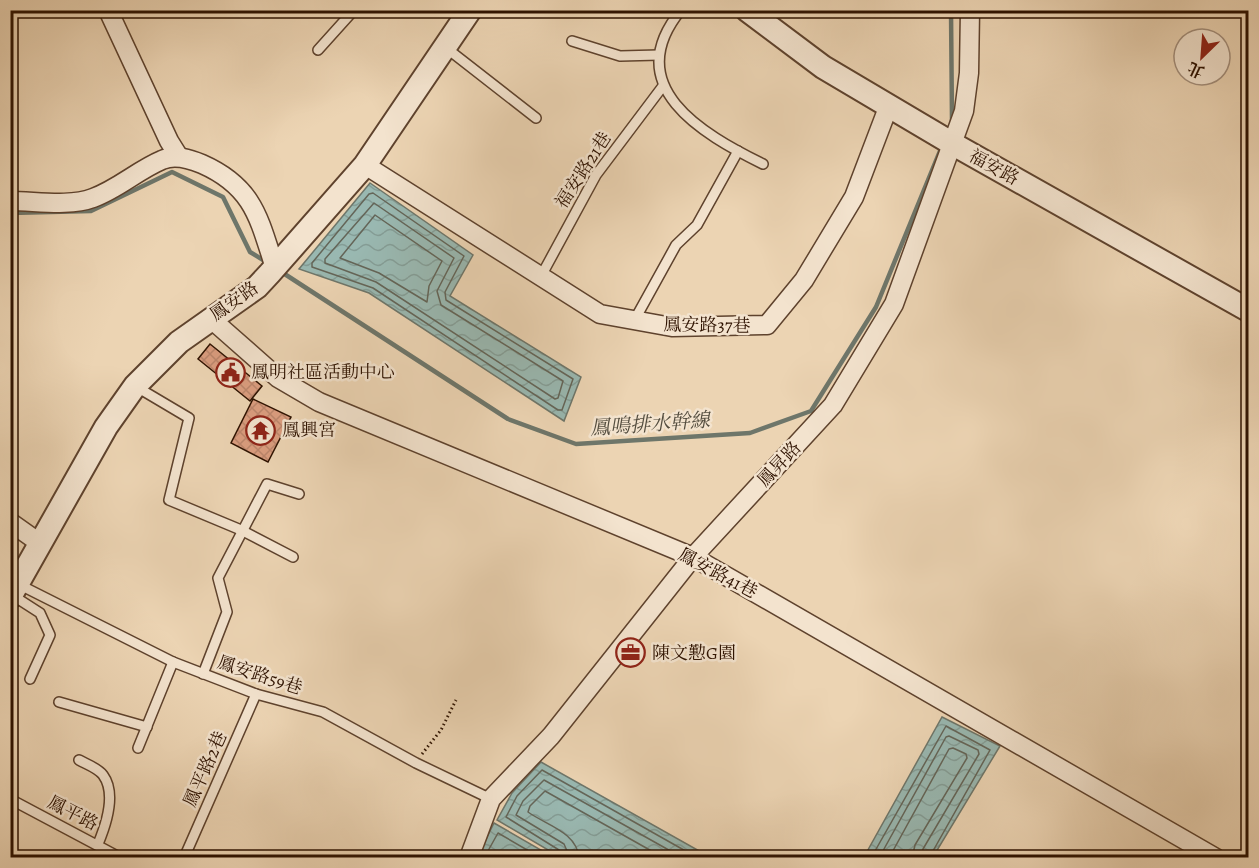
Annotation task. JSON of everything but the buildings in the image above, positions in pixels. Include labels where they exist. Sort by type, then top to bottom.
[{"type":"street","points":[[108,10],[169,141],[179,157]]},
{"type":"street","name":"鳳安路","points":[[13,592],[106,427],[135,386],[179,342],[257,287],[275,268],[365,165],[470,10]]},
{"type":"street","name":"福安路","points":[[747,10],[823,67],[953,144],[1248,310]]},
{"type":"street","name":"鳳昇路","points":[[469,858],[491,799],[551,736],[693,557],[833,405],[894,304],[964,111],[969,73],[970,10]]},
{"type":"street","name":"鳳安路37巷","points":[[365,165],[600,314],[672,327],[759,325],[773,321],[804,280],[854,197],[889,105]]},
{"type":"street","points":[[10,201],[76,202],[94,198],[164,158],[179,157],[218,171],[236,183],[256,209],[275,268]]},
{"type":"street","name":"鳳安路41巷","points":[[210,318],[278,378],[319,402],[693,557],[1216,858]]},
{"type":"street","points":[[10,522],[34,539],[38,547]]},
{"type":"lane","points":[[318,50],[354,10]]},
{"type":"lane","points":[[681,10],[670,23],[659,55],[663,86],[672,103],[686,117],[738,151],[763,164]]},
{"type":"lane","points":[[572,41],[620,56],[659,55]]},
{"type":"lane","points":[[444,46],[536,118]]},
{"type":"lane","name":"福安路21巷","points":[[540,278],[596,175],[663,86]]},
{"type":"lane","points":[[634,321],[676,245],[697,225],[738,151]]},
{"type":"lane","points":[[135,386],[189,418],[169,500],[241,530],[293,557]]},
{"type":"lane","points":[[203,674],[227,612],[218,578],[241,530],[267,484],[299,494]]},
{"type":"lane","points":[[13,592],[40,613],[50,635],[30,679]]},
{"type":"lane","name":"鳳安路59巷","points":[[13,592],[203,674],[256,694],[323,712],[416,763],[491,799]]},
{"type":"lane","points":[[138,748],[173,662]]},
{"type":"lane","name":"鳳平路2巷","points":[[184,858],[256,694]]},
{"type":"lane","points":[[59,702],[147,727]]},
{"type":"lane","points":[[78,760],[102,774],[109,788],[107,823],[98,844]]},
{"type":"lane","name":"鳳平路","points":[[10,799],[121,858]]},
{"type":"path","points":[[416,763],[441,730],[456,700]]},
{"type":"water","points":[[370,183],[473,255],[450,296],[581,377],[564,421],[369,293],[299,269]]},
{"type":"water","points":[[942,717],[1000,746],[933,857],[864,857]]},
{"type":"water","points":[[541,762],[710,857],[560,857],[497,820],[512,793]]},
{"type":"water","points":[[494,823],[553,857],[477,858]]},
{"type":"waterway","name":"鳳鳴排水幹線","points":[[951,10],[952,122]]},
{"type":"waterway","name":"鳳鳴排水幹線","points":[[280,271],[508,419],[576,444],[750,433],[811,411],[876,307],[942,146]]},
{"type":"waterway","name":"鳳鳴排水幹線","points":[[10,213],[91,211],[172,172],[223,197],[250,252],[268,263]]},
{"type":"place","name":"鳳明社區活動中心","points":[[230,372]]},
{"type":"place","name":"鳳興宮","points":[[261,430]]},
{"type":"place","name":"陳文懃G園","points":[[631,653]]}]
